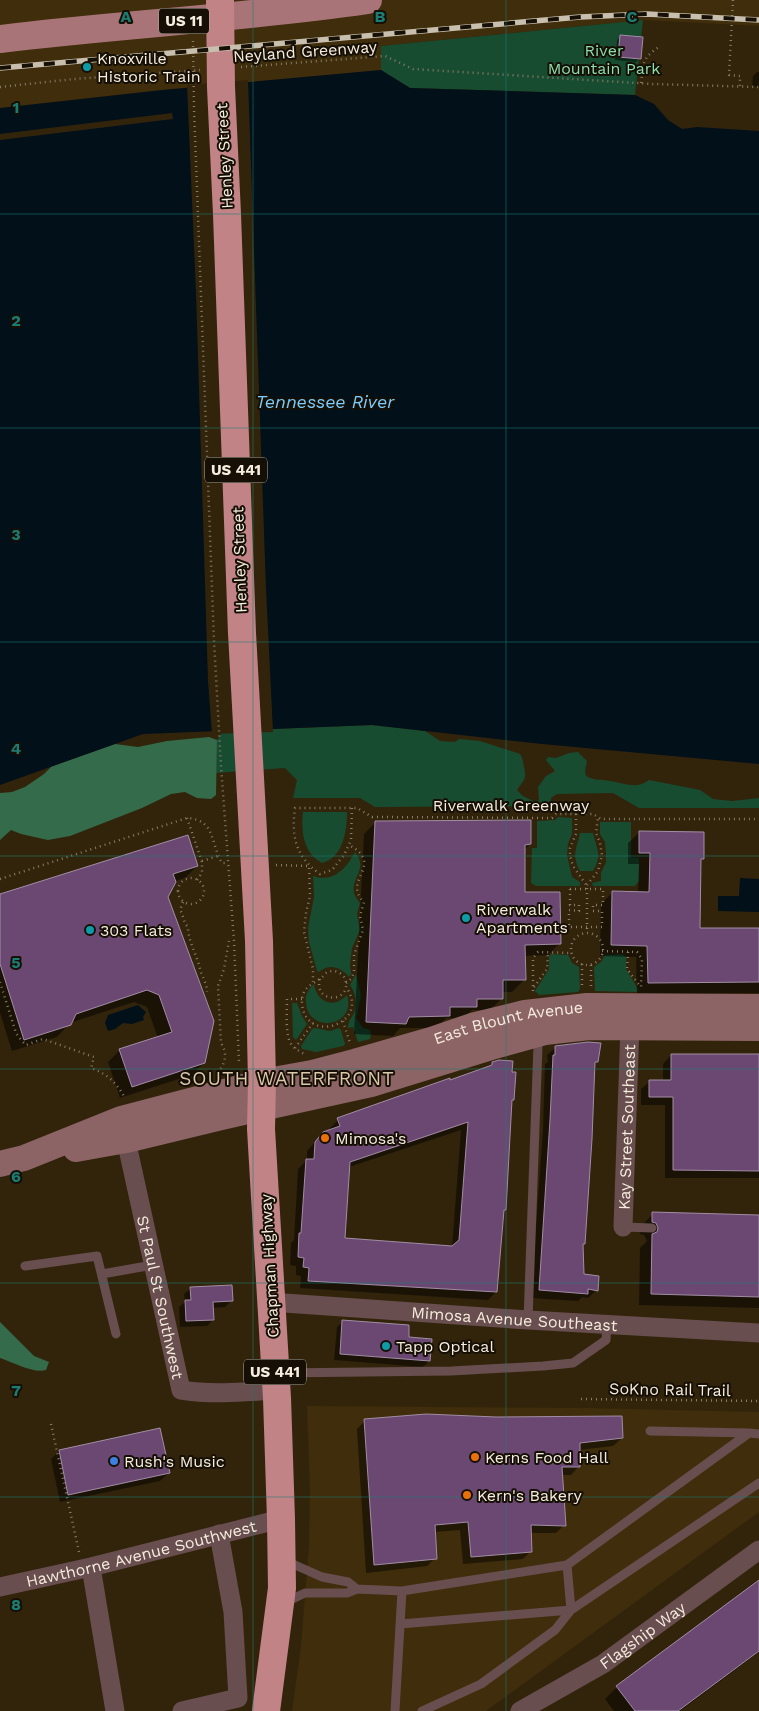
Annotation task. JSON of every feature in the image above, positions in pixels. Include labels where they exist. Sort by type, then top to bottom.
[{"type":"highway","name":"Henley Street","points":[[220,0],[221,87],[228,224],[241,603],[246,941]]},
{"type":"highway","name":"Chapman Highway","points":[[246,941],[255,1092],[261,1128],[276,1381],[281,1520],[282,1588],[266,1711]]},
{"type":"main road","name":"US 11","points":[[0,39],[54,32],[299,10],[368,0]]},
{"type":"main road","name":"East Blount Avenue","points":[[12,1161],[125,1121],[255,1092],[312,1073],[431,1040],[472,1026],[587,1006],[636,1003],[759,1007]]},
{"type":"main road","points":[[636,1003],[759,1028]]},
{"type":"street","name":"Kay Street Southeast","points":[[623,1227],[636,1003]]},
{"type":"street","name":"St Paul St Southwest","points":[[125,1121],[153,1265],[181,1390],[193,1392],[239,1392],[276,1381]]},
{"type":"street","name":"Mimosa Avenue Southeast","points":[[270,1302],[528,1320],[759,1333]]},
{"type":"street","name":"Hawthorne Avenue Southwest","points":[[0,1587],[87,1568],[281,1520]]},
{"type":"street","points":[[182,1711],[238,1698],[233,1612],[219,1534]]},
{"type":"street","name":"Flagship Way","points":[[520,1711],[603,1664],[759,1550]]},
{"type":"street","points":[[87,1568],[115,1711]]},
{"type":"lane","points":[[528,1320],[538,1045],[530,1016]]},
{"type":"lane","points":[[623,1227],[652,1228]]},
{"type":"lane","points":[[26,1266],[97,1256],[116,1334]]},
{"type":"lane","points":[[102,1274],[153,1265]]},
{"type":"lane","points":[[276,1381],[573,1363],[606,1340],[607,1324]]},
{"type":"lane","points":[[650,1431],[759,1434]]},
{"type":"lane","points":[[280,1605],[305,1593],[347,1593],[357,1589],[402,1591],[567,1565],[749,1433]]},
{"type":"lane","points":[[422,1711],[481,1684],[555,1630],[571,1610],[759,1483]]},
{"type":"lane","points":[[282,1559],[322,1577],[348,1582],[357,1589]]},
{"type":"lane","points":[[567,1565],[571,1610]]},
{"type":"lane","points":[[395,1711],[402,1591]]},
{"type":"lane","points":[[400,1624],[571,1610]]},
{"type":"path","points":[[733,0],[729,76],[740,76],[740,86]]},
{"type":"path","points":[[193,34],[194,109],[214,640],[221,766],[246,941],[255,1092]]},
{"type":"path","points":[[641,83],[644,60],[659,47]]},
{"type":"path","name":"Neyland Greenway","points":[[239,67],[385,56],[413,70],[641,83],[759,86]]},
{"type":"path","points":[[0,87],[74,79],[200,70]]},
{"type":"path","name":"Riverwalk Greenway","points":[[309,866],[298,849],[294,833],[295,808],[357,808],[372,817],[552,818],[556,814],[593,814],[601,819],[759,819]]},
{"type":"path","points":[[273,865],[309,866],[320,874],[332,870],[344,855],[351,840],[352,808]]},
{"type":"path","points":[[576,814],[576,834],[570,848],[570,856],[572,866],[587,888]]},
{"type":"path","points":[[587,933],[587,888],[598,871],[602,849],[596,833],[598,817]]},
{"type":"path","points":[[186,818],[202,861],[202,873],[197,880]]},
{"type":"path","points":[[0,879],[186,818],[202,821],[208,827],[222,863],[230,863]]},
{"type":"path","points":[[320,979],[320,991],[327,997],[336,998],[340,996],[354,973],[354,955],[363,930],[360,916],[364,902],[357,893],[356,885],[365,863],[356,849],[349,845]]},
{"type":"path","points":[[202,861],[218,856]]},
{"type":"path","points":[[309,866],[310,896],[304,932],[313,969],[313,982]]},
{"type":"path","points":[[194,878],[203,888],[204,892],[200,900],[192,904],[183,902],[177,893],[179,885],[185,879],[194,878]]},
{"type":"path","points":[[570,889],[603,889],[603,905],[593,905],[593,911],[602,911],[602,927],[587,927],[570,927],[569,910],[579,910],[579,905],[570,905],[570,889]]},
{"type":"path","points":[[183,902],[180,910],[188,927],[188,934],[200,964],[204,983],[207,985],[207,992]]},
{"type":"path","points":[[587,933],[598,938],[601,943],[602,952],[600,958],[591,964],[582,964],[577,962],[570,948],[574,939],[587,933]]},
{"type":"path","points":[[216,1074],[226,1058],[226,1050],[221,1043],[218,986],[224,969],[229,941]]},
{"type":"path","points":[[530,1016],[533,989],[533,958],[538,952],[571,953]]},
{"type":"path","points":[[533,989],[546,969],[548,952]]},
{"type":"path","points":[[602,952],[637,952],[642,959],[636,1003]]},
{"type":"path","points":[[628,952],[627,969],[636,1003]]},
{"type":"path","points":[[582,964],[582,992]]},
{"type":"path","points":[[590,992],[591,964]]},
{"type":"path","points":[[336,971],[344,976],[351,996],[350,1011],[343,1021],[334,1026],[326,1027],[313,1023],[306,1016],[303,1008],[302,999],[304,991],[313,982],[320,979],[327,972],[336,971]]},
{"type":"path","points":[[0,982],[20,1040],[26,1045],[43,1039],[94,1057],[91,1068],[113,1080],[125,1121]]},
{"type":"path","points":[[302,999],[287,999],[288,1035],[290,1043],[306,1055]]},
{"type":"path","points":[[343,1021],[352,1048]]},
{"type":"path","points":[[295,1048],[313,1023]]},
{"type":"path","name":"SoKno Rail Trail","points":[[580,1399],[759,1401]]},
{"type":"path","points":[[51,1424],[87,1568]]},
{"type":"shaded area","points":[[0,0],[759,0],[759,26],[643,20],[381,46],[381,70],[0,109]]},
{"type":"shaded area","points":[[307,1406],[587,1408],[759,1412],[759,1512],[486,1711],[292,1711],[301,1646],[309,1546],[310,1490]]},
{"type":"green space","name":"River Mountain Park","points":[[643,20],[635,95],[410,88],[381,70],[381,46]]},
{"type":"green space","points":[[372,725],[425,731],[440,741],[455,742],[459,739],[480,741],[520,754],[525,777],[517,790],[523,796],[535,802],[539,800],[538,787],[546,776],[555,771],[546,760],[548,757],[556,758],[578,752],[587,761],[586,776],[592,779],[630,785],[640,785],[649,780],[700,790],[713,799],[732,801],[759,798],[759,808],[639,808],[613,793],[557,794],[551,798],[551,803],[548,806],[375,807],[360,798],[293,798],[297,780],[285,768],[216,773],[217,740],[223,731]]},
{"type":"green space","points":[[209,737],[217,740],[216,795],[211,799],[197,798],[185,792],[171,794],[142,808],[70,836],[48,840],[11,830],[0,840],[0,793],[12,792],[25,787],[52,766],[115,744],[138,747],[167,741]]},
{"type":"green space","points":[[303,812],[347,812],[345,835],[342,843],[335,856],[329,860],[322,863],[316,859],[307,847],[302,827]]},
{"type":"green space","points":[[558,817],[572,818],[572,834],[568,844],[567,855],[572,877],[580,882],[580,886],[536,886],[531,883],[532,848],[537,848],[537,821],[555,820]]},
{"type":"green space","points":[[600,822],[631,822],[631,857],[639,858],[639,881],[635,886],[593,886],[592,883],[601,881],[601,873],[606,862],[605,842],[600,834]]},
{"type":"green space","points":[[580,833],[593,833],[598,860],[593,871],[580,871],[577,865],[575,856]]},
{"type":"green space","points":[[355,852],[360,865],[354,889],[355,896],[360,903],[357,914],[360,930],[352,948],[351,974],[349,977],[335,967],[323,969],[319,972],[317,971],[309,942],[308,928],[314,897],[313,876],[327,878],[333,876],[343,869]]},
{"type":"green space","points":[[551,954],[568,955],[572,963],[579,967],[580,989],[578,992],[539,995],[535,991],[549,969],[549,957]]},
{"type":"green space","points":[[623,954],[626,957],[626,969],[638,989],[637,992],[595,991],[594,967],[601,962],[605,955]]},
{"type":"green space","points":[[356,974],[361,996],[356,1018],[363,1028],[370,1030],[371,1035],[370,1039],[358,1042],[353,1027],[348,1028],[355,1006],[355,995],[350,985]]},
{"type":"green space","points":[[314,984],[319,996],[327,1002],[337,1002],[347,995],[348,1006],[345,1015],[330,1023],[314,1019],[308,1012],[306,996]]},
{"type":"green space","points":[[292,1003],[297,1003],[307,1024],[296,1040],[293,1037]]},
{"type":"green space","points":[[339,1028],[345,1044],[316,1052],[302,1049],[301,1046],[312,1029],[330,1031]]},
{"type":"green space","points":[[0,1322],[34,1356],[49,1362],[46,1370],[30,1369],[0,1358]]},
{"type":"water","name":"Tennessee River","points":[[381,70],[410,88],[635,95],[654,104],[668,120],[682,129],[697,127],[759,131],[759,764],[542,744],[372,725],[143,734],[0,785],[0,108],[162,90]]},
{"type":"water","points":[[740,878],[759,879],[759,912],[718,911],[718,896],[739,896]]},
{"type":"water","points":[[138,1005],[146,1012],[143,1017],[144,1020],[132,1024],[123,1023],[115,1029],[108,1031],[105,1023],[108,1015]]},
{"type":"pier","points":[[248,80],[266,589],[273,732],[212,734],[208,681],[196,292],[187,85]]},
{"type":"pier","points":[[172,113],[173,119],[0,140],[0,134]]},
{"type":"building","points":[[620,35],[643,37],[641,59],[618,57]]},
{"type":"building","name":"Riverwalk Apartments","points":[[531,820],[531,844],[525,845],[525,892],[560,892],[561,944],[525,945],[526,980],[503,980],[503,999],[477,999],[477,1007],[450,1007],[450,1016],[409,1017],[406,1024],[366,1022],[375,821]]},
{"type":"building","name":"Riverwalk Apartments","points":[[639,831],[704,832],[704,859],[701,859],[700,928],[759,928],[759,982],[648,983],[647,946],[611,945],[612,891],[649,892],[650,853],[639,853]]},
{"type":"building","name":"303 Flats","points":[[188,835],[198,866],[173,874],[176,882],[168,897],[214,1021],[205,1063],[132,1087],[119,1049],[172,1032],[159,995],[147,990],[76,1014],[71,1025],[24,1040],[0,964],[0,894]]},
{"type":"building","points":[[588,1042],[601,1043],[598,1062],[595,1062],[592,1139],[585,1244],[583,1244],[584,1274],[599,1276],[598,1291],[588,1289],[588,1294],[539,1290],[553,1055],[555,1055],[555,1046]]},
{"type":"building","points":[[671,1054],[759,1054],[759,1171],[673,1170],[673,1097],[649,1097],[649,1080],[671,1080]]},
{"type":"building","points":[[499,1060],[513,1061],[512,1072],[516,1072],[514,1100],[512,1100],[506,1210],[504,1210],[497,1292],[308,1281],[309,1268],[303,1267],[304,1258],[298,1257],[306,1159],[314,1159],[315,1142],[323,1132],[340,1126],[337,1118],[492,1065],[492,1062]],"holes":[[[468,1122],[459,1240],[452,1246],[345,1238],[350,1162]]]},
{"type":"building","points":[[652,1212],[759,1215],[759,1297],[651,1294],[652,1234],[657,1232],[658,1228],[656,1223],[652,1222]]},
{"type":"building","points":[[232,1285],[233,1301],[213,1302],[214,1320],[186,1321],[185,1300],[191,1300],[190,1287]]},
{"type":"building","name":"Tapp Optical","points":[[342,1320],[409,1325],[409,1337],[432,1339],[430,1361],[340,1354]]},
{"type":"building","name":"Kern's Bakery","points":[[426,1414],[496,1417],[622,1416],[623,1438],[580,1443],[580,1467],[562,1467],[566,1526],[531,1525],[532,1552],[471,1557],[468,1522],[435,1525],[437,1559],[374,1565],[364,1419]]},
{"type":"building","name":"Rush's Music","points":[[160,1428],[170,1473],[68,1495],[59,1450]]},
{"type":"building","points":[[759,1580],[759,1651],[678,1711],[635,1711],[616,1686]]},
{"type":"railway","points":[[0,68],[580,17],[647,14],[759,20]]},
{"type":"place","name":"Knoxville Historic Train","points":[[87,67]]},
{"type":"place","name":"Riverwalk Apartments","points":[[466,918]]},
{"type":"place","name":"303 Flats","points":[[90,930]]},
{"type":"place","name":"Mimosa's","points":[[325,1138]]},
{"type":"place","name":"Tapp Optical","points":[[386,1346]]},
{"type":"place","name":"Kerns Food Hall","points":[[475,1457]]},
{"type":"place","name":"Rush's Music","points":[[114,1461]]},
{"type":"place","name":"Kern's Bakery","points":[[467,1495]]},
{"type":"district","name":"SOUTH WATERFRONT","points":[[287,1078]]}]
